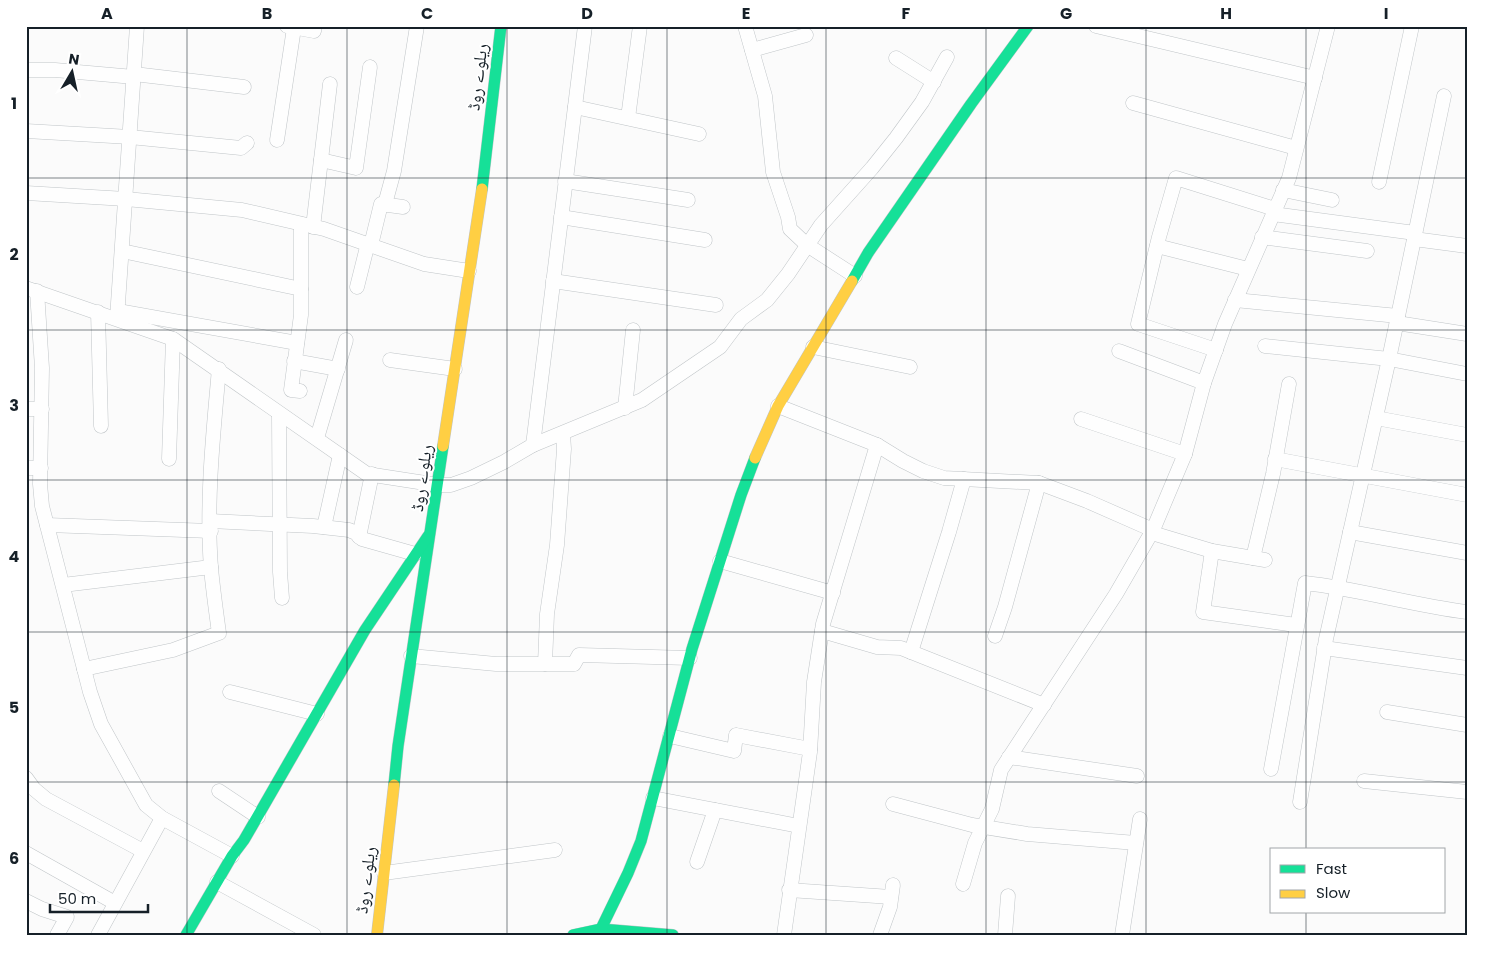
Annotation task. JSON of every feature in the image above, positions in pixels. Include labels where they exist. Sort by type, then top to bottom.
[{"type":"street","points":[[118,315],[137,26]]},
{"type":"street","points":[[277,140],[291,27],[314,31],[315,26]]},
{"type":"street","points":[[385,204],[394,171],[417,26]]},
{"type":"street","name":"ریلوے روڈ","points":[[376,935],[398,746],[479,211],[501,26]]},
{"type":"street","points":[[533,445],[585,26]]},
{"type":"street","points":[[628,118],[640,26]]},
{"type":"street","points":[[745,26],[766,96],[773,172],[788,217],[790,229],[807,245],[855,276]]},
{"type":"street","points":[[600,932],[641,841],[690,658],[720,561],[753,463],[778,406],[868,253],[1028,26]]},
{"type":"street","points":[[1096,26],[1315,78]]},
{"type":"street","points":[[963,884],[975,843],[992,809],[1001,770],[1116,594],[1152,531],[1185,454],[1204,383],[1216,350],[1235,300],[1289,178],[1328,26]]},
{"type":"street","points":[[1378,182],[1412,26]]},
{"type":"street","points":[[752,50],[806,34]]},
{"type":"street","points":[[118,315],[173,339],[219,369],[279,414],[317,438],[367,474],[438,485],[451,485],[471,478],[504,462],[533,445],[642,400],[720,347],[741,320],[767,300],[788,274],[821,225],[896,138],[922,102],[947,57]]},
{"type":"street","points":[[896,58],[934,82]]},
{"type":"street","points":[[321,160],[356,168],[370,67]]},
{"type":"street","points":[[26,70],[55,70],[134,76],[244,87]]},
{"type":"street","points":[[300,392],[291,390],[301,315],[301,289],[307,226],[321,160],[330,84]]},
{"type":"street","points":[[1300,802],[1324,648],[1389,359],[1444,96]]},
{"type":"street","points":[[1134,104],[1296,148]]},
{"type":"street","points":[[575,106],[699,134]]},
{"type":"street","points":[[26,131],[130,137],[241,148],[248,143]]},
{"type":"street","points":[[1216,350],[1138,324],[1176,178],[1274,212],[1467,246]]},
{"type":"street","points":[[565,180],[688,200]]},
{"type":"street","points":[[1283,190],[1332,200]]},
{"type":"street","points":[[26,193],[126,199],[242,210],[369,244],[424,264],[470,271]]},
{"type":"street","points":[[357,287],[381,204],[403,207]]},
{"type":"street","points":[[561,217],[705,240]]},
{"type":"street","points":[[1262,237],[1367,251]]},
{"type":"street","points":[[1157,246],[1248,270]]},
{"type":"street","points":[[122,251],[301,289]]},
{"type":"street","points":[[553,281],[716,305]]},
{"type":"street","points":[[232,856],[162,818],[146,805],[101,724],[84,669],[42,506],[41,354],[32,289],[98,312],[297,343]]},
{"type":"street","points":[[1235,300],[1397,320],[1467,334]]},
{"type":"street","points":[[98,312],[101,426]]},
{"type":"street","points":[[624,408],[633,330]]},
{"type":"street","points":[[170,459],[173,339]]},
{"type":"street","points":[[317,438],[346,340]]},
{"type":"street","points":[[1265,346],[1389,359],[1467,374]]},
{"type":"street","points":[[813,347],[910,367]]},
{"type":"street","points":[[1119,351],[1204,383]]},
{"type":"street","points":[[26,353],[41,354]]},
{"type":"street","points":[[390,360],[455,369]]},
{"type":"street","points":[[294,361],[338,369]]},
{"type":"street","points":[[84,669],[173,650],[219,633],[211,567],[210,526],[213,434],[219,369]]},
{"type":"street","points":[[778,406],[877,445],[923,471],[944,478],[1039,483],[1152,531],[1212,551],[1259,559],[1289,384]]},
{"type":"street","points":[[26,410],[42,409]]},
{"type":"street","points":[[279,414],[280,572],[282,598]]},
{"type":"street","points":[[1376,418],[1467,436]]},
{"type":"street","points":[[1082,419],[1185,454]]},
{"type":"street","points":[[546,664],[547,614],[557,546],[564,449],[563,434]]},
{"type":"street","points":[[784,935],[810,749],[814,682],[822,631],[841,561],[877,445]]},
{"type":"street","points":[[324,527],[340,455]]},
{"type":"street","points":[[1276,459],[1467,495]]},
{"type":"street","points":[[26,468],[41,468]]},
{"type":"street","points":[[359,537],[372,474]]},
{"type":"street","points":[[911,652],[964,479]]},
{"type":"street","points":[[994,636],[1005,607],[1039,483]]},
{"type":"street","points":[[46,524],[210,526],[281,524],[324,527],[349,530],[362,539],[415,554]]},
{"type":"street","points":[[186,935],[232,856],[258,817],[365,630],[431,530]]},
{"type":"street","points":[[1350,532],[1467,553]]},
{"type":"street","points":[[1212,551],[1202,612],[1296,625]]},
{"type":"street","points":[[720,561],[833,593]]},
{"type":"street","points":[[63,585],[211,567]]},
{"type":"street","points":[[1271,769],[1305,582],[1338,586],[1426,607],[1467,612]]},
{"type":"street","points":[[822,631],[877,647],[901,648],[1044,706]]},
{"type":"street","points":[[1324,648],[1467,668]]},
{"type":"street","points":[[411,656],[496,664],[574,664],[579,655],[690,658]]},
{"type":"street","points":[[230,692],[317,714]]},
{"type":"street","points":[[1386,712],[1467,725]]},
{"type":"street","points":[[670,736],[734,751],[736,735],[810,749]]},
{"type":"street","points":[[1009,757],[1137,776]]},
{"type":"street","points":[[1364,781],[1467,792]]},
{"type":"street","points":[[28,786],[46,798],[143,851]]},
{"type":"street","points":[[219,791],[258,817]]},
{"type":"street","points":[[653,798],[799,826]]},
{"type":"street","points":[[893,804],[984,827],[1027,834],[1136,843]]},
{"type":"street","points":[[697,862],[715,810]]},
{"type":"street","points":[[98,935],[162,818]]},
{"type":"street","points":[[1122,935],[1140,819]]},
{"type":"street","points":[[384,873],[555,850]]},
{"type":"street","points":[[26,853],[115,903]]},
{"type":"street","points":[[217,882],[314,935]]},
{"type":"street","points":[[789,890],[892,891],[890,907],[880,935]]},
{"type":"street","points":[[1005,935],[1008,896]]},
{"type":"street","points":[[26,901],[42,909],[67,917],[57,935]]},
{"type":"street","points":[[573,935],[600,932],[673,935]]},
{"type":"traffic: fast","points":[[482,189],[501,26]]},
{"type":"traffic: fast","points":[[852,281],[868,253],[971,104],[1028,26]]},
{"type":"traffic: fast","points":[[394,785],[398,746],[443,446]]},
{"type":"traffic: fast","points":[[598,935],[641,841],[692,649],[741,495],[755,458]]},
{"type":"traffic: fast","points":[[186,935],[232,856],[244,840],[365,630],[428,536]]},
{"type":"traffic: fast","points":[[573,935],[601,929],[673,935]]},
{"type":"traffic: slow","points":[[443,446],[482,189]]},
{"type":"traffic: slow","points":[[755,458],[778,406],[852,281]]},
{"type":"traffic: slow","points":[[377,935],[394,785]]}]
